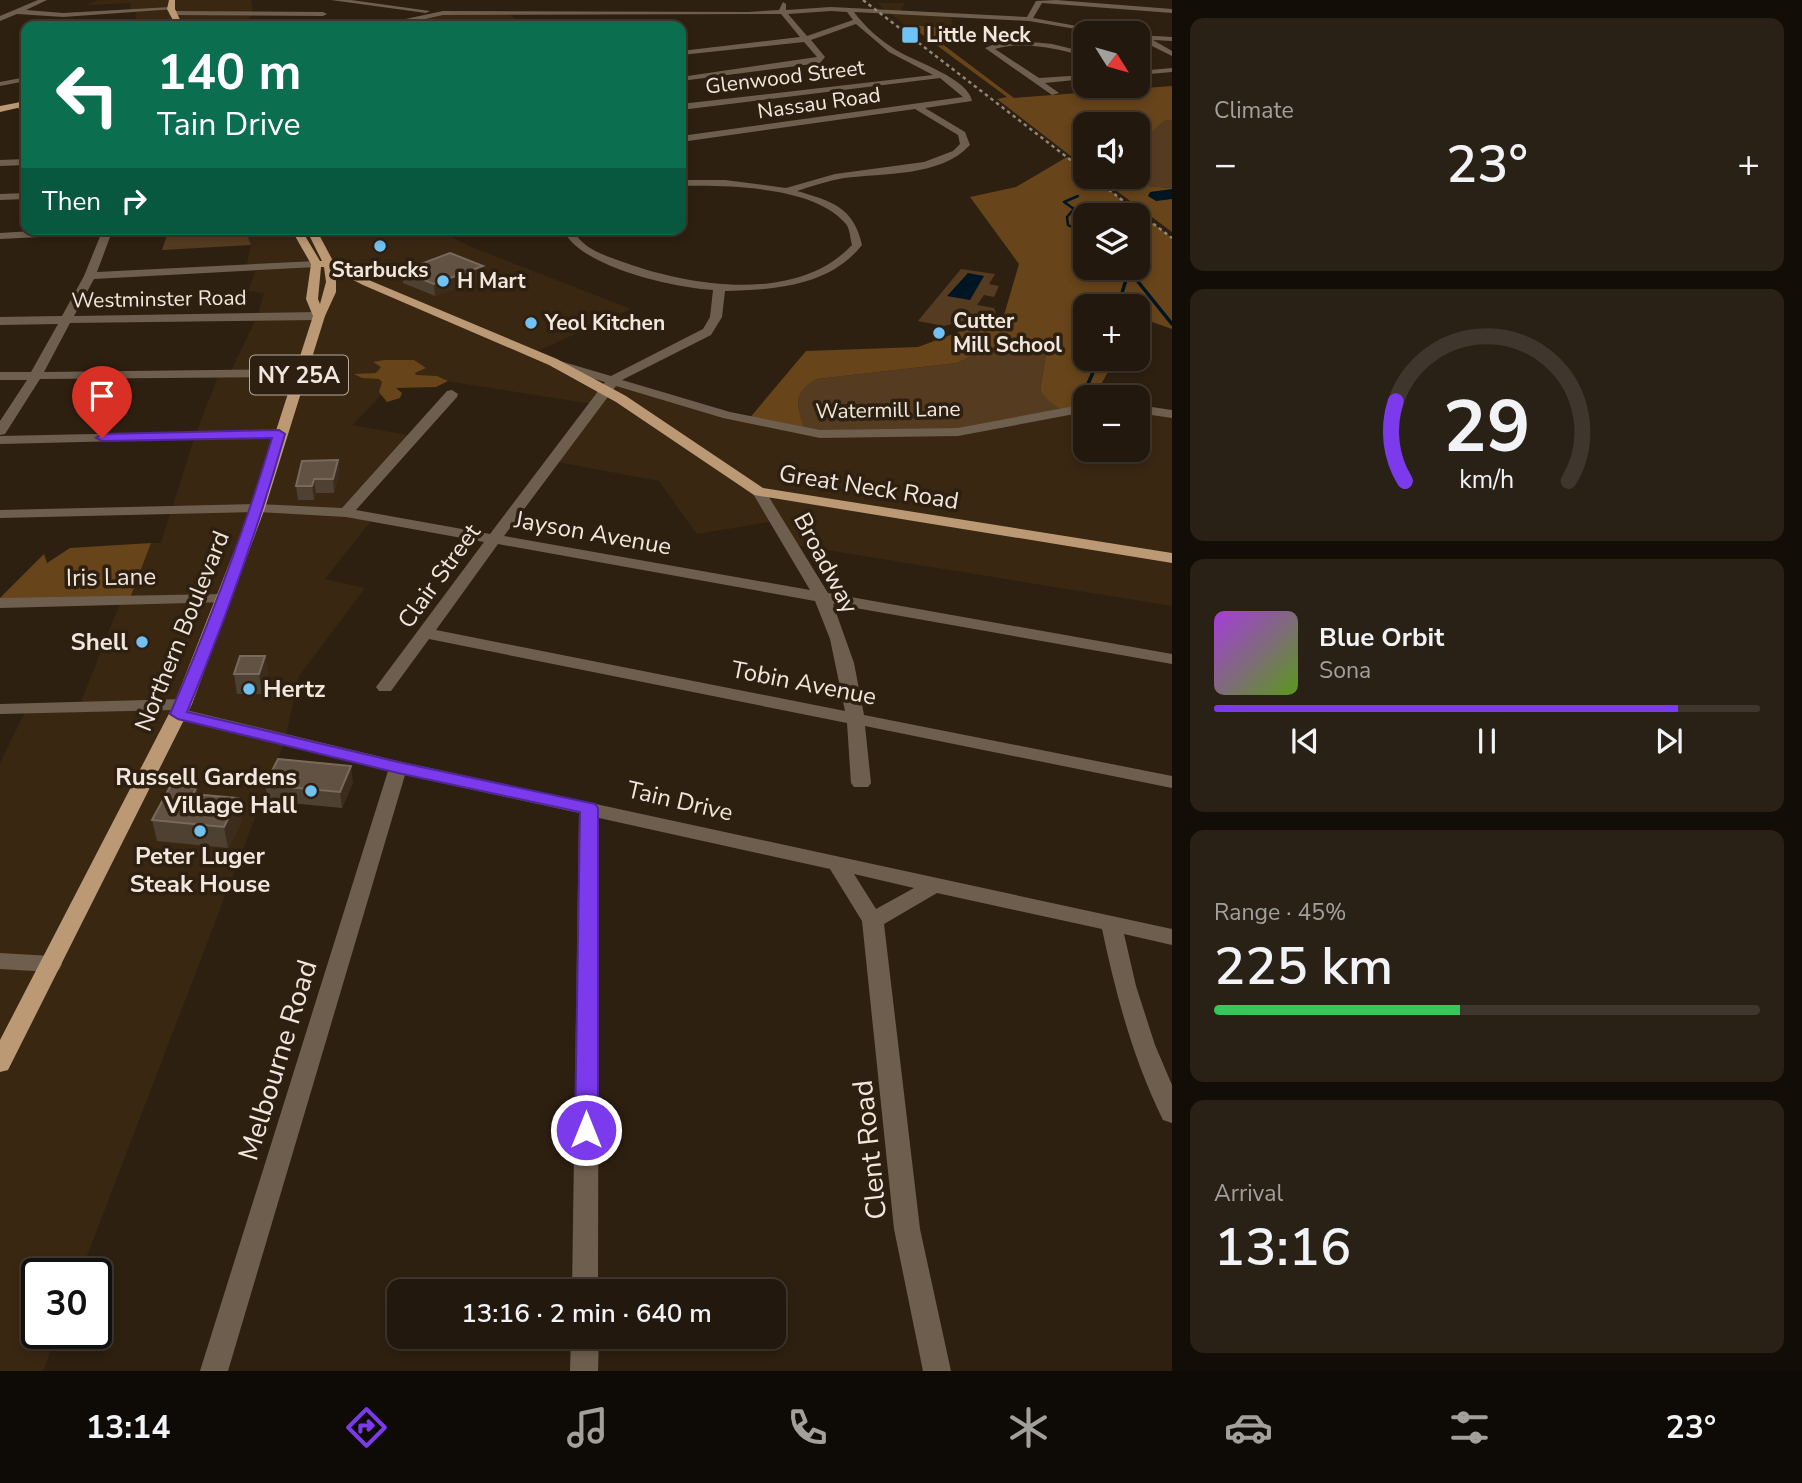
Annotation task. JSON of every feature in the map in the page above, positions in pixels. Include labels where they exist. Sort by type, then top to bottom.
[{"type":"main road","points":[[172,0],[172,11],[177,21]]},
{"type":"main road","points":[[0,108],[21,107]]},
{"type":"main road","points":[[299,235],[316,264]]},
{"type":"main road","points":[[314,235],[331,264]]},
{"type":"main road","name":"Great Neck Road","points":[[316,264],[331,264],[366,282],[608,386],[759,492],[1172,558]]},
{"type":"main road","name":"Northern Boulevard","points":[[316,264],[312,299],[319,316]]},
{"type":"main road","name":"Northern Boulevard","points":[[0,1063],[180,709],[258,508],[299,373],[319,316],[330,297],[331,264]]},
{"type":"main road","points":[[330,297],[345,284],[366,282]]},
{"type":"street","points":[[0,19],[44,0]]},
{"type":"street","points":[[334,0],[443,13]]},
{"type":"street","points":[[707,0],[709,14]]},
{"type":"street","points":[[686,80],[761,93],[817,61],[821,57],[782,11],[783,0]]},
{"type":"street","points":[[1029,19],[1039,1],[1172,11]]},
{"type":"street","points":[[877,3],[888,11]]},
{"type":"street","points":[[849,10],[856,21],[909,61],[928,67],[941,76]]},
{"type":"street","points":[[861,10],[989,16]]},
{"type":"street","points":[[403,21],[443,13],[709,14],[861,10],[1029,19],[1073,27]]},
{"type":"street","points":[[1154,10],[1158,38]]},
{"type":"street","points":[[16,12],[63,15],[172,11],[323,14]]},
{"type":"street","points":[[506,12],[515,19]]},
{"type":"street","points":[[623,21],[625,13]]},
{"type":"street","points":[[62,21],[63,15]]},
{"type":"street","points":[[421,16],[428,21]]},
{"type":"street","points":[[686,52],[807,39],[856,21]]},
{"type":"street","points":[[1150,38],[1172,39]]},
{"type":"street","points":[[1150,42],[1172,54]]},
{"type":"street","points":[[746,46],[773,127]]},
{"type":"street","points":[[1055,93],[989,48],[1073,49]]},
{"type":"street","name":"Glenwood Street","points":[[893,81],[909,72],[909,61]]},
{"type":"street","points":[[1150,72],[1172,70]]},
{"type":"street","name":"Glenwood Street","points":[[686,106],[761,93],[941,76]]},
{"type":"street","name":"Nassau Road","points":[[686,137],[969,99],[941,76]]},
{"type":"street","points":[[1035,81],[1073,78]]},
{"type":"street","points":[[0,84],[21,80]]},
{"type":"street","points":[[788,191],[834,177],[928,163],[947,158],[963,149],[965,145],[962,134],[918,107]]},
{"type":"street","points":[[0,163],[21,160]]},
{"type":"street","points":[[571,235],[581,247],[606,259],[669,280],[719,287],[763,285],[800,278],[830,268],[852,253],[857,244],[856,232],[842,216],[823,203],[788,191],[737,184],[686,183]]},
{"type":"street","points":[[0,197],[21,196]]},
{"type":"street","points":[[0,236],[21,235]]},
{"type":"street","points":[[0,431],[36,375],[90,276],[106,235]]},
{"type":"street","points":[[90,276],[316,264]]},
{"type":"street","points":[[608,386],[714,326],[719,287]]},
{"type":"street","name":"Westminster Road","points":[[0,321],[319,316]]},
{"type":"street","points":[[0,376],[299,373]]},
{"type":"street","name":"Watermill Lane","points":[[608,386],[820,435],[958,432],[1073,410]]},
{"type":"street","name":"Clair Street","points":[[386,687],[608,386]]},
{"type":"street","points":[[346,513],[452,394]]},
{"type":"street","points":[[1150,411],[1172,414]]},
{"type":"street","points":[[0,440],[279,434]]},
{"type":"street","name":"Broadway","points":[[759,492],[821,596],[839,645],[857,718],[861,783]]},
{"type":"street","name":"Jayson Avenue","points":[[0,514],[258,508],[346,513],[1172,659]]},
{"type":"street","name":"Iris Lane","points":[[0,603],[223,600]]},
{"type":"street","name":"Tobin Avenue","points":[[426,633],[1172,782]]},
{"type":"street","name":"Tain Drive","points":[[0,709],[180,709],[398,767],[1172,937]]},
{"type":"street","name":"Melbourne Road","points":[[214,1371],[398,767]]},
{"type":"street","points":[[585,1279],[589,808]]},
{"type":"street","name":"Clent Road","points":[[836,863],[873,921],[907,1229],[937,1371]]},
{"type":"street","points":[[873,921],[936,884]]},
{"type":"street","points":[[1111,923],[1125,986],[1143,1045],[1172,1113]]},
{"type":"street","points":[[0,961],[51,964]]},
{"type":"street","points":[[584,1349],[584,1371]]},
{"type":"shaded area","points":[[98,0],[251,0],[253,14],[246,21],[135,21],[136,12],[130,12],[131,3],[87,5]]},
{"type":"shaded area","points":[[877,3],[905,3],[899,12],[951,14],[953,28],[905,25]]},
{"type":"shaded area","points":[[506,12],[518,21],[428,21],[421,16]]},
{"type":"shaded area","points":[[905,25],[953,28],[964,34],[937,40],[1014,98],[1073,94],[1073,98],[1150,98],[1150,88],[1172,86],[1172,120],[1164,121],[1150,134],[1150,112],[1073,112],[1073,158],[997,99],[1007,97],[920,33]]},
{"type":"shaded area","points":[[1172,120],[1172,188],[1150,186],[1150,134],[1164,121]]},
{"type":"shaded area","points":[[1067,157],[1073,162],[1073,189],[1108,189],[1126,203],[1073,203],[1073,280],[1150,280],[1150,221],[1172,238],[1172,329],[1150,321],[1150,294],[1073,294],[1073,371],[1108,371],[1101,385],[1073,385],[1073,410],[1063,411],[1040,391],[1048,341],[988,349],[957,363],[817,379],[803,390],[798,402],[806,433],[748,420],[806,351],[918,347],[1004,315],[1019,264],[970,197],[1016,187]]},
{"type":"shaded area","points":[[1150,186],[1172,188],[1172,232],[1150,216],[1150,203],[1133,203],[1114,189],[1150,189]]},
{"type":"shaded area","points":[[167,235],[247,235],[251,245],[162,250]]},
{"type":"shaded area","points":[[248,235],[448,235],[471,247],[631,309],[533,353],[612,381],[806,433],[1073,409],[1073,462],[1150,462],[1150,411],[1172,414],[1172,606],[790,544],[776,521],[697,534],[659,481],[552,461],[593,404],[402,374],[352,425],[413,436],[347,512],[374,517],[325,579],[365,588],[299,676],[285,740],[86,1258],[21,1258],[21,1349],[51,1349],[43,1371],[0,1371],[0,763],[27,708],[79,707],[121,601],[129,601],[151,543],[161,543],[195,436],[219,374],[230,373],[257,317],[264,293],[248,291],[257,267],[246,268],[251,246]]},
{"type":"shaded area","points":[[961,269],[995,274],[989,284],[999,286],[994,297],[984,295],[977,305],[994,308],[996,313],[944,326],[918,321]]},
{"type":"shaded area","points":[[1048,341],[1040,391],[1063,411],[993,427],[806,433],[798,402],[803,390],[817,379],[957,363],[988,349]]},
{"type":"shaded area","points":[[414,360],[426,368],[415,373],[416,375],[437,376],[448,381],[436,387],[396,388],[402,393],[400,398],[387,402],[379,392],[382,382],[379,379],[362,378],[354,374],[376,373],[381,367],[373,362]]},
{"type":"shaded area","points":[[151,543],[129,601],[0,603],[0,598],[44,554],[47,563],[70,548]]},
{"type":"water","points":[[968,273],[984,276],[970,300],[947,296]]},
{"type":"building","points":[[450,253],[483,266],[434,284],[402,271]]},
{"type":"building","points":[[338,460],[333,479],[314,479],[312,486],[296,486],[302,461]]},
{"type":"building","points":[[240,656],[265,656],[259,674],[234,674]]},
{"type":"building","points":[[278,759],[351,766],[340,792],[265,785]]},
{"type":"building","points":[[171,785],[196,788],[193,794],[238,798],[224,827],[152,820]]},
{"type":"waterway","points":[[1156,196],[1172,194]]},
{"type":"waterway","points":[[1073,208],[1064,202],[1078,196]]},
{"type":"waterway","points":[[1073,210],[1067,217],[1068,225],[1073,228]]},
{"type":"waterway","points":[[1122,294],[1126,280]]},
{"type":"waterway","points":[[1137,280],[1172,324]]},
{"type":"waterway","points":[[1087,385],[1094,371]]},
{"type":"railway","points":[[863,0],[1073,162]]},
{"type":"railway","points":[[1108,189],[1172,238]]},
{"type":"place","name":"Little Neck","points":[[910,35]]},
{"type":"place","name":"Starbucks","points":[[380,246]]},
{"type":"place","name":"H Mart","points":[[443,281]]},
{"type":"place","name":"Yeol Kitchen","points":[[531,323]]},
{"type":"place","name":"Cutter Mill School","points":[[939,333]]},
{"type":"place","name":"Shell","points":[[142,642]]},
{"type":"place","name":"Hertz","points":[[249,689]]},
{"type":"place","name":"Russell Gardens Village Hall","points":[[311,791]]},
{"type":"place","name":"Peter Luger Steak House","points":[[200,831]]},
{"type":"route","points":[[102,438],[279,434],[258,508],[205,652],[178,714],[398,767],[589,808],[586,1130]]}]
